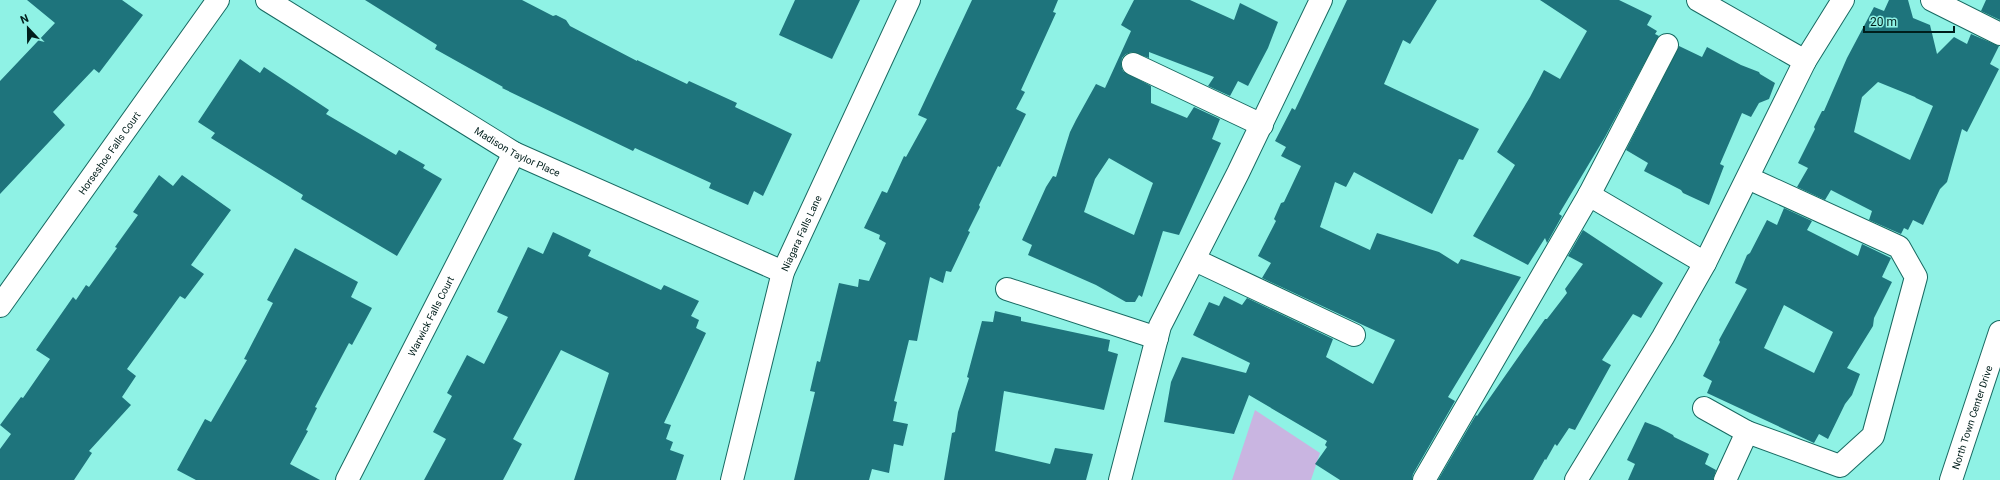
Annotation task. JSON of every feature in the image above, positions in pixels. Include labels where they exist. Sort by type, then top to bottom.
[{"type":"street","name":"Horseshoe Falls Court","points":[[0,306],[218,0]]},
{"type":"street","name":"Madison Taylor Place","points":[[268,0],[514,153],[784,272]]},
{"type":"street","name":"Niagara Falls Lane","points":[[732,480],[784,272],[909,0]]},
{"type":"street","points":[[1120,480],[1160,326],[1262,125],[1321,0]]},
{"type":"street","points":[[1698,0],[1805,61]]},
{"type":"street","points":[[1576,480],[1663,337],[1705,264],[1805,61],[1843,0]]},
{"type":"street","points":[[1932,0],[2000,34]]},
{"type":"street","points":[[1424,480],[1589,195],[1667,45]]},
{"type":"street","points":[[1133,64],[1262,125]]},
{"type":"street","name":"Warwick Falls Court","points":[[347,480],[514,153]]},
{"type":"street","points":[[1704,408],[1747,432],[1840,466],[1873,436],[1916,277],[1899,247],[1748,178]]},
{"type":"street","points":[[1589,195],[1705,264]]},
{"type":"street","points":[[1194,260],[1354,336]]},
{"type":"street","points":[[1007,289],[1157,338]]},
{"type":"street","name":"North Town Center Drive","points":[[1951,480],[2000,332]]},
{"type":"street","points":[[1724,480],[1747,432]]},
{"type":"shaded area","points":[[1255,410],[1320,453],[1311,480],[1232,480]]},
{"type":"building","points":[[27,0],[122,0],[143,15],[99,73],[94,69],[53,112],[65,125],[0,194],[0,81],[55,23]]},
{"type":"building","points":[[365,0],[522,0],[553,16],[556,15],[566,20],[570,26],[637,61],[687,84],[689,81],[737,103],[735,107],[792,134],[763,196],[754,191],[748,205],[709,188],[711,183],[635,148],[633,151],[502,88],[503,87],[435,49],[437,45]]},
{"type":"building","points":[[795,0],[860,0],[832,59],[779,35]]},
{"type":"building","points":[[972,0],[1058,0],[1053,12],[1056,13],[1021,90],[1025,92],[1016,109],[1026,114],[1000,167],[998,166],[979,205],[980,207],[968,231],[970,232],[951,272],[946,271],[943,283],[930,277],[917,341],[909,340],[894,401],[897,402],[893,421],[908,424],[903,446],[894,444],[889,473],[872,469],[869,480],[794,480],[815,392],[810,391],[817,361],[820,362],[839,283],[858,287],[859,279],[869,281],[886,243],[879,239],[880,235],[864,228],[882,191],[887,193],[904,156],[906,157],[927,119],[918,115]]},
{"type":"building","points":[[1134,0],[1190,0],[1234,20],[1240,3],[1278,22],[1268,48],[1248,86],[1238,81],[1230,96],[1208,86],[1214,77],[1149,52],[1149,58],[1132,52],[1126,54],[1122,58],[1121,65],[1123,71],[1151,86],[1151,103],[1187,118],[1194,107],[1220,119],[1212,139],[1221,143],[1179,235],[1163,231],[1142,297],[1139,295],[1135,302],[1126,302],[1096,285],[1028,255],[1032,245],[1022,240],[1046,187],[1053,176],[1056,177],[1070,132],[1076,120],[1096,84],[1105,88],[1131,31],[1121,25]],"holes":[[[1109,158],[1153,183],[1134,235],[1084,212],[1095,179]]]},
{"type":"building","points":[[1347,0],[1437,0],[1410,44],[1403,40],[1384,84],[1479,129],[1463,160],[1459,159],[1432,214],[1354,172],[1346,187],[1335,182],[1320,227],[1370,250],[1377,233],[1439,252],[1458,264],[1461,259],[1521,277],[1448,397],[1455,401],[1413,474],[1412,480],[1340,480],[1315,464],[1327,447],[1325,445],[1327,441],[1249,395],[1234,434],[1164,422],[1171,382],[1182,357],[1246,373],[1250,363],[1193,335],[1209,302],[1219,306],[1224,296],[1242,305],[1247,298],[1333,339],[1326,357],[1373,384],[1395,340],[1262,278],[1271,263],[1258,256],[1276,221],[1274,219],[1281,203],[1284,202],[1301,166],[1281,156],[1286,147],[1275,141],[1292,108],[1295,110]]},
{"type":"building","points":[[1540,0],[1619,0],[1652,16],[1647,25],[1657,31],[1655,34],[1659,36],[1605,137],[1559,214],[1562,216],[1547,243],[1545,238],[1528,265],[1473,236],[1515,165],[1497,152],[1530,97],[1544,70],[1560,79],[1587,31]]},
{"type":"building","points":[[1889,0],[1908,0],[1913,18],[1930,25],[1937,54],[1954,37],[1967,44],[1971,34],[1999,46],[1990,64],[1999,69],[1967,132],[1962,129],[1947,182],[1940,189],[1923,225],[1913,220],[1908,230],[1904,228],[1901,234],[1869,220],[1872,211],[1831,190],[1825,200],[1797,187],[1808,168],[1798,163],[1822,111],[1824,111],[1847,58],[1874,7],[1884,11]],"holes":[[[1878,82],[1933,106],[1910,160],[1854,132],[1862,97]]]},
{"type":"building","points":[[1986,0],[2000,0],[2000,20],[1981,11]]},
{"type":"building","points":[[1679,46],[1702,57],[1707,47],[1741,65],[1759,72],[1775,83],[1769,99],[1759,103],[1751,117],[1742,113],[1720,164],[1724,166],[1709,205],[1683,193],[1681,190],[1644,171],[1648,163],[1626,150]]},
{"type":"building","points":[[240,59],[260,73],[264,67],[329,110],[326,114],[396,155],[399,150],[425,165],[423,168],[442,179],[397,256],[301,199],[303,195],[211,138],[215,133],[198,122]]},
{"type":"building","points":[[159,175],[173,186],[182,175],[231,210],[191,265],[204,274],[185,299],[180,296],[127,369],[136,376],[122,397],[131,405],[89,451],[92,453],[74,480],[0,480],[0,449],[11,434],[0,425],[21,397],[23,398],[50,359],[36,350],[73,297],[76,300],[86,285],[89,287],[117,248],[115,247],[138,215],[133,212]]},
{"type":"building","points":[[1784,208],[1812,221],[1807,230],[1858,256],[1862,244],[1891,258],[1882,277],[1892,282],[1874,318],[1873,326],[1847,368],[1860,374],[1852,395],[1845,404],[1828,439],[1819,434],[1814,443],[1707,393],[1712,381],[1703,376],[1720,342],[1719,340],[1747,289],[1735,283],[1747,255],[1750,253],[1767,220],[1777,225]],"holes":[[[1784,305],[1833,332],[1814,373],[1764,348]]]},
{"type":"building","points":[[1583,230],[1663,283],[1641,318],[1633,314],[1602,360],[1611,365],[1575,430],[1569,428],[1557,446],[1555,444],[1533,480],[1438,480],[1476,415],[1477,416],[1545,319],[1547,319],[1567,293],[1565,289],[1583,264],[1568,256]]},
{"type":"building","points":[[553,232],[591,250],[588,256],[661,290],[664,285],[699,301],[691,316],[699,320],[696,328],[706,333],[664,423],[671,425],[666,439],[673,442],[670,450],[684,455],[676,480],[574,480],[609,373],[561,350],[513,439],[522,444],[503,480],[424,480],[446,439],[433,432],[452,396],[447,393],[467,355],[484,364],[508,317],[497,312],[528,247],[543,254]]},
{"type":"building","points":[[295,248],[358,282],[351,297],[372,308],[352,345],[349,343],[315,407],[317,408],[306,430],[308,431],[290,464],[320,480],[196,480],[177,470],[205,419],[211,422],[247,360],[244,359],[273,303],[267,300]]},
{"type":"building","points":[[995,311],[1021,317],[1021,321],[1110,340],[1108,351],[1118,354],[1104,410],[1004,391],[995,451],[1050,464],[1055,448],[1093,454],[1086,480],[944,480],[952,433],[955,432],[958,412],[969,378],[967,377],[982,321],[993,322]]},
{"type":"building","points":[[1645,422],[1658,427],[1674,437],[1709,454],[1705,464],[1716,470],[1713,480],[1628,480],[1635,464],[1627,460]]}]
